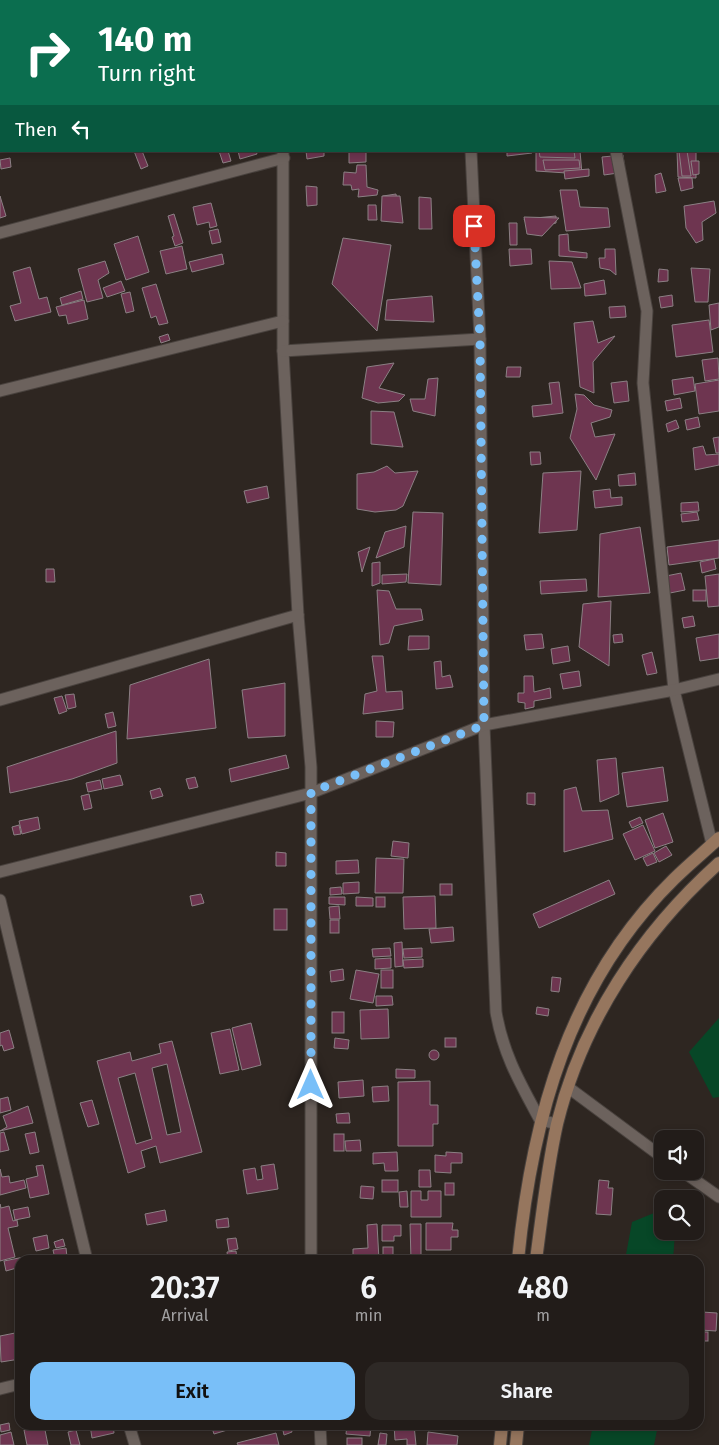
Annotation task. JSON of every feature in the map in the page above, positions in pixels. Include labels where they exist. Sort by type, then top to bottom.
[{"type":"street","points":[[471,152],[480,339],[484,725],[496,1012],[500,1037],[508,1060],[540,1120],[557,1124]]},
{"type":"street","points":[[519,1255],[540,1120],[565,1044],[603,970],[629,932],[673,880],[716,841],[674,690],[643,383],[647,311],[616,152]]},
{"type":"street","points":[[0,233],[283,155],[283,351],[298,615],[311,767],[311,1255]]},
{"type":"street","points":[[0,391],[283,320]]},
{"type":"street","points":[[283,351],[480,339]]},
{"type":"street","points":[[0,700],[298,615]]},
{"type":"street","points":[[0,872],[311,792],[484,725],[674,690],[719,679]]},
{"type":"street","points":[[537,1255],[557,1124],[584,1047],[616,983],[644,942],[686,893],[719,863]]},
{"type":"street","points":[[0,900],[86,1255]]},
{"type":"street","points":[[569,1088],[654,1151]]},
{"type":"street","points":[[695,1180],[719,1197]]},
{"type":"street","points":[[0,1389],[15,1385]]},
{"type":"street","points":[[130,1430],[135,1445]]},
{"type":"street","points":[[320,1430],[321,1445]]},
{"type":"street","points":[[500,1445],[502,1430]]},
{"type":"street","points":[[516,1445],[518,1430]]},
{"type":"green space","points":[[719,1018],[719,1097],[713,1098],[689,1052]]},
{"type":"green space","points":[[654,1213],[654,1240],[674,1240],[673,1255],[626,1255],[632,1222]]},
{"type":"green space","points":[[592,1430],[657,1430],[654,1445],[589,1445]]},
{"type":"building","points":[[134,152],[142,152],[148,166],[141,169]]},
{"type":"building","points":[[219,152],[228,152],[231,161],[223,163]]},
{"type":"building","points":[[238,152],[256,152],[257,154],[240,159]]},
{"type":"building","points":[[306,152],[324,152],[324,156],[307,159]]},
{"type":"building","points":[[349,152],[366,152],[366,162],[349,163]]},
{"type":"building","points":[[507,152],[532,153],[507,156]]},
{"type":"building","points":[[536,152],[580,152],[582,174],[536,171]]},
{"type":"building","points":[[539,152],[574,152],[575,158],[540,157]]},
{"type":"building","points":[[677,152],[696,152],[696,178],[678,177]]},
{"type":"building","points":[[679,152],[687,152],[691,176],[682,176]]},
{"type":"building","points":[[623,155],[625,172],[604,175],[602,157]]},
{"type":"building","points":[[10,158],[11,167],[1,169],[0,160]]},
{"type":"building","points":[[543,160],[579,160],[580,168],[545,170]]},
{"type":"building","points":[[691,161],[699,161],[699,174],[693,175]]},
{"type":"building","points":[[357,165],[366,165],[367,187],[378,190],[377,195],[358,197],[359,189],[352,190],[351,185],[343,185],[344,172],[356,173]]},
{"type":"building","points":[[589,169],[589,176],[565,179],[564,171]]},
{"type":"building","points":[[661,173],[666,191],[656,193],[655,175]]},
{"type":"building","points":[[678,178],[692,178],[693,188],[681,191]]},
{"type":"building","points":[[306,186],[317,187],[317,205],[307,206]]},
{"type":"building","points":[[560,190],[577,190],[580,207],[608,208],[610,227],[566,231]]},
{"type":"building","points":[[396,194],[399,218],[382,219],[383,196]]},
{"type":"building","points":[[0,196],[6,216],[0,218]]},
{"type":"building","points":[[382,196],[400,196],[403,223],[381,221]]},
{"type":"building","points":[[419,197],[431,198],[432,229],[419,229]]},
{"type":"building","points":[[714,201],[716,213],[702,222],[703,240],[696,243],[686,228],[684,206]]},
{"type":"building","points":[[211,203],[217,226],[210,228],[209,222],[197,225],[193,207]]},
{"type":"building","points":[[368,205],[376,205],[377,220],[368,220]]},
{"type":"building","points":[[174,214],[183,243],[175,246],[168,216]]},
{"type":"building","points":[[556,216],[556,223],[547,225],[547,230],[532,234],[524,219]]},
{"type":"building","points":[[524,217],[559,218],[542,236],[527,234]]},
{"type":"building","points":[[509,223],[517,223],[517,245],[510,245]]},
{"type":"building","points":[[218,229],[221,242],[212,244],[209,231]]},
{"type":"building","points":[[568,234],[569,251],[587,253],[587,258],[559,256],[559,235]]},
{"type":"building","points":[[138,236],[149,272],[126,280],[114,244]]},
{"type":"building","points":[[343,238],[391,245],[377,331],[332,284]]},
{"type":"building","points":[[182,246],[187,269],[166,274],[160,251]]},
{"type":"building","points":[[509,249],[531,249],[532,264],[510,266]]},
{"type":"building","points":[[605,249],[615,249],[616,275],[610,270],[600,268],[599,258],[605,258]]},
{"type":"building","points":[[222,254],[224,264],[192,272],[189,262]]},
{"type":"building","points":[[105,261],[109,273],[98,280],[103,298],[87,302],[78,269]]},
{"type":"building","points":[[549,261],[572,262],[581,288],[551,289]]},
{"type":"building","points":[[30,267],[39,299],[47,297],[51,312],[15,321],[10,306],[21,303],[13,272]]},
{"type":"building","points":[[691,268],[710,269],[708,302],[695,302]]},
{"type":"building","points":[[659,269],[668,270],[668,281],[658,282]]},
{"type":"building","points":[[604,280],[606,294],[585,296],[584,284]]},
{"type":"building","points":[[121,281],[125,291],[107,297],[103,288]]},
{"type":"building","points":[[156,284],[168,323],[159,325],[156,316],[151,318],[142,288]]},
{"type":"building","points":[[81,291],[83,299],[62,305],[60,298]]},
{"type":"building","points":[[130,292],[134,311],[126,313],[121,294]]},
{"type":"building","points":[[672,295],[673,306],[661,308],[659,297]]},
{"type":"building","points":[[432,296],[434,322],[385,320],[387,300]]},
{"type":"building","points":[[84,300],[88,319],[68,324],[66,315],[59,316],[56,307]]},
{"type":"building","points":[[719,303],[719,327],[711,330],[709,305]]},
{"type":"building","points":[[625,306],[626,317],[610,318],[609,307]]},
{"type":"building","points":[[709,320],[713,352],[676,357],[672,325]]},
{"type":"building","points":[[593,321],[598,343],[615,336],[593,362],[594,393],[580,387],[574,323]]},
{"type":"building","points":[[168,334],[170,340],[161,343],[159,337]]},
{"type":"building","points":[[718,358],[719,379],[705,381],[702,360]]},
{"type":"building","points":[[394,363],[379,388],[405,395],[399,401],[378,403],[362,398],[367,367]]},
{"type":"building","points":[[507,367],[521,367],[520,377],[506,377]]},
{"type":"building","points":[[693,377],[695,391],[674,395],[672,380]]},
{"type":"building","points":[[438,378],[435,416],[413,411],[410,399],[425,399],[428,379]]},
{"type":"building","points":[[719,380],[719,411],[699,414],[695,384]]},
{"type":"building","points":[[627,381],[629,401],[614,403],[611,383]]},
{"type":"building","points":[[559,382],[563,413],[533,417],[532,406],[552,404],[549,383]]},
{"type":"building","points":[[575,394],[584,395],[594,405],[612,410],[610,417],[591,423],[595,437],[615,434],[596,480],[570,438],[577,409]]},
{"type":"building","points":[[680,398],[682,408],[667,411],[665,401]]},
{"type":"building","points":[[371,411],[394,412],[403,447],[371,444]]},
{"type":"building","points":[[698,417],[700,427],[687,430],[685,420]]},
{"type":"building","points":[[676,420],[679,428],[668,432],[666,424]]},
{"type":"building","points":[[719,437],[719,453],[716,453],[713,438]]},
{"type":"building","points":[[703,446],[706,455],[719,454],[719,465],[695,470],[693,448]]},
{"type":"building","points":[[530,452],[540,452],[541,464],[531,465]]},
{"type":"building","points":[[387,466],[395,473],[418,471],[403,506],[396,510],[375,512],[357,509],[357,474],[374,472]]},
{"type":"building","points":[[581,471],[577,530],[539,533],[543,473]]},
{"type":"building","points":[[635,473],[636,485],[619,486],[618,475]]},
{"type":"building","points":[[267,486],[269,498],[247,503],[244,491]]},
{"type":"building","points":[[610,489],[611,498],[622,497],[622,505],[595,508],[593,491]]},
{"type":"building","points":[[698,502],[699,511],[681,512],[681,503]]},
{"type":"building","points":[[413,512],[443,513],[441,585],[408,583]]},
{"type":"building","points":[[697,512],[699,520],[682,522],[681,514]]},
{"type":"building","points":[[406,526],[404,547],[376,558],[385,532]]},
{"type":"building","points":[[640,527],[650,593],[598,597],[600,534]]},
{"type":"building","points":[[719,540],[719,558],[669,565],[667,547]]},
{"type":"building","points":[[370,547],[362,572],[358,552]]},
{"type":"building","points":[[714,559],[716,569],[702,573],[700,562]]},
{"type":"building","points":[[380,562],[380,583],[372,586],[372,563]]},
{"type":"building","points":[[46,569],[54,569],[55,582],[46,582]]},
{"type":"building","points":[[681,573],[685,590],[670,593],[666,576]]},
{"type":"building","points":[[407,574],[406,582],[382,584],[382,575]]},
{"type":"building","points":[[719,574],[719,606],[708,607],[705,576]]},
{"type":"building","points":[[586,579],[587,591],[541,594],[540,581]]},
{"type":"building","points":[[377,590],[389,591],[396,609],[421,609],[423,620],[394,626],[389,643],[380,645]]},
{"type":"building","points":[[693,590],[706,590],[706,601],[693,601]]},
{"type":"building","points":[[611,601],[609,666],[579,647],[583,604]]},
{"type":"building","points":[[693,616],[695,626],[684,628],[682,618]]},
{"type":"building","points":[[542,634],[544,648],[526,650],[524,635]]},
{"type":"building","points":[[622,634],[623,642],[614,643],[613,635]]},
{"type":"building","points":[[719,634],[719,658],[700,661],[696,638]]},
{"type":"building","points":[[409,636],[429,636],[429,649],[408,650]]},
{"type":"building","points":[[568,646],[570,661],[553,664],[551,649]]},
{"type":"building","points":[[652,652],[657,673],[647,675],[642,655]]},
{"type":"building","points":[[372,656],[383,656],[386,692],[402,691],[403,709],[363,714],[365,694],[377,691]]},
{"type":"building","points":[[209,659],[216,728],[127,739],[130,685]]},
{"type":"building","points":[[441,661],[442,677],[450,675],[453,687],[436,689],[434,662]]},
{"type":"building","points":[[579,671],[581,686],[563,689],[560,674]]},
{"type":"building","points":[[524,676],[533,676],[534,692],[550,688],[551,698],[534,701],[534,707],[525,709],[525,703],[518,702],[518,693],[524,693]]},
{"type":"building","points":[[285,683],[285,736],[248,738],[242,690]]},
{"type":"building","points":[[74,694],[76,707],[68,709],[65,695]]},
{"type":"building","points":[[62,696],[67,711],[59,714],[54,698]]},
{"type":"building","points":[[113,712],[116,726],[108,728],[105,714]]},
{"type":"building","points":[[376,721],[394,722],[393,737],[376,737]]},
{"type":"building","points":[[116,731],[117,763],[72,779],[10,793],[7,767]]},
{"type":"building","points":[[286,755],[289,768],[231,782],[229,769]]},
{"type":"building","points":[[616,758],[619,794],[600,802],[597,760]]},
{"type":"building","points":[[663,767],[668,801],[627,807],[622,773]]},
{"type":"building","points":[[120,775],[123,785],[104,789],[102,779]]},
{"type":"building","points":[[195,777],[198,787],[189,789],[186,779]]},
{"type":"building","points":[[100,780],[102,789],[88,792],[86,783]]},
{"type":"building","points":[[576,787],[582,811],[608,810],[613,839],[564,852],[564,790]]},
{"type":"building","points":[[160,788],[163,796],[152,799],[150,791]]},
{"type":"building","points":[[527,793],[535,793],[535,805],[527,804]]},
{"type":"building","points":[[89,794],[92,808],[84,810],[81,796]]},
{"type":"building","points":[[663,813],[673,842],[655,848],[645,820]]},
{"type":"building","points":[[38,817],[40,829],[22,834],[19,821]]},
{"type":"building","points":[[640,817],[643,823],[632,828],[629,822]]},
{"type":"building","points":[[19,825],[21,834],[14,835],[12,827]]},
{"type":"building","points":[[643,825],[655,851],[635,860],[623,834]]},
{"type":"building","points":[[393,841],[409,843],[408,858],[391,856]]},
{"type":"building","points":[[666,846],[672,855],[659,862],[654,853]]},
{"type":"building","points":[[276,852],[286,853],[286,866],[276,866]]},
{"type":"building","points":[[653,853],[657,862],[647,866],[643,858]]},
{"type":"building","points":[[376,858],[404,859],[403,893],[375,893]]},
{"type":"building","points":[[358,860],[359,873],[336,874],[336,861]]},
{"type":"building","points":[[609,880],[615,894],[539,928],[533,914]]},
{"type":"building","points":[[359,882],[359,893],[343,894],[343,883]]},
{"type":"building","points":[[440,884],[452,884],[452,895],[440,895]]},
{"type":"building","points":[[341,887],[342,894],[330,895],[330,888]]},
{"type":"building","points":[[201,894],[204,903],[192,906],[190,896]]},
{"type":"building","points":[[435,896],[436,928],[404,929],[403,897]]},
{"type":"building","points":[[329,897],[345,897],[345,905],[329,904]]},
{"type":"building","points":[[356,897],[373,898],[373,906],[356,906]]},
{"type":"building","points":[[376,897],[385,897],[385,907],[376,907]]},
{"type":"building","points":[[339,906],[340,919],[330,919],[329,907]]},
{"type":"building","points":[[274,909],[287,909],[287,930],[274,930]]},
{"type":"building","points":[[330,920],[339,920],[339,933],[330,933]]},
{"type":"building","points":[[453,927],[454,941],[431,943],[429,929]]},
{"type":"building","points":[[402,942],[403,966],[395,967],[394,943]]},
{"type":"building","points":[[390,948],[391,956],[373,957],[372,949]]},
{"type":"building","points":[[422,948],[422,957],[404,958],[403,949]]},
{"type":"building","points":[[391,958],[391,968],[375,969],[375,959]]},
{"type":"building","points":[[423,959],[423,967],[404,968],[403,960]]},
{"type":"building","points":[[343,969],[344,980],[331,982],[330,971]]},
{"type":"building","points":[[356,970],[379,974],[373,1003],[350,999]]},
{"type":"building","points":[[381,970],[393,970],[393,988],[381,988]]},
{"type":"building","points":[[552,977],[561,978],[559,992],[551,991]]},
{"type":"building","points":[[376,996],[392,996],[393,1005],[376,1006]]},
{"type":"building","points":[[537,1007],[549,1009],[548,1016],[536,1014]]},
{"type":"building","points":[[388,1009],[389,1038],[361,1039],[360,1010]]},
{"type":"building","points":[[332,1012],[344,1012],[344,1033],[332,1033]]},
{"type":"building","points":[[251,1023],[261,1065],[242,1070],[232,1028]]},
{"type":"building","points":[[230,1029],[239,1070],[220,1074],[211,1033]]},
{"type":"building","points":[[9,1030],[14,1048],[4,1051],[2,1045],[0,1046],[0,1033]]},
{"type":"building","points":[[335,1038],[349,1040],[348,1049],[334,1048]]},
{"type":"building","points":[[445,1038],[456,1038],[456,1047],[445,1047]]},
{"type":"building","points":[[172,1041],[202,1152],[160,1163],[156,1146],[141,1151],[145,1167],[128,1173],[97,1061],[130,1052],[132,1061],[161,1053],[159,1044]],"holes":[[[167,1064],[181,1132],[167,1135],[152,1068]],[[135,1073],[152,1139],[136,1144],[118,1078]]]},
{"type":"building","points":[[432,1050],[436,1050],[439,1055],[438,1059],[432,1060],[429,1057],[429,1053]]},
{"type":"building","points":[[396,1069],[415,1070],[415,1078],[396,1078]]},
{"type":"building","points":[[363,1080],[364,1096],[339,1098],[338,1082]]},
{"type":"building","points":[[430,1081],[430,1105],[438,1105],[438,1124],[433,1124],[433,1146],[398,1146],[398,1082]]},
{"type":"building","points":[[388,1086],[389,1101],[373,1102],[372,1087]]},
{"type":"building","points":[[8,1097],[11,1110],[0,1113],[0,1099]]},
{"type":"building","points":[[92,1100],[99,1124],[88,1127],[80,1103]]},
{"type":"building","points":[[28,1106],[33,1123],[0,1131],[7,1127],[3,1116]]},
{"type":"building","points":[[349,1113],[350,1123],[337,1123],[336,1114]]},
{"type":"building","points":[[4,1132],[9,1150],[0,1152],[0,1133]]},
{"type":"building","points":[[35,1132],[39,1152],[30,1154],[25,1134]]},
{"type":"building","points":[[334,1134],[344,1134],[344,1151],[334,1151]]},
{"type":"building","points":[[360,1140],[361,1151],[346,1151],[345,1141]]},
{"type":"building","points":[[397,1152],[398,1171],[385,1171],[384,1163],[373,1164],[373,1153]]},
{"type":"building","points":[[446,1152],[462,1153],[462,1163],[451,1163],[451,1173],[435,1172],[435,1155],[446,1156]]},
{"type":"building","points":[[274,1164],[278,1189],[247,1194],[243,1170],[255,1168],[257,1180],[263,1179],[261,1166]]},
{"type":"building","points":[[43,1165],[49,1194],[30,1198],[26,1179],[38,1176],[36,1166]]},
{"type":"building","points":[[0,1169],[2,1177],[9,1176],[10,1183],[24,1180],[26,1188],[0,1195]]},
{"type":"building","points":[[419,1170],[430,1170],[431,1187],[419,1187]]},
{"type":"building","points":[[382,1180],[398,1180],[398,1192],[382,1192]]},
{"type":"building","points":[[599,1180],[609,1181],[608,1188],[613,1188],[611,1215],[596,1214]]},
{"type":"building","points":[[445,1183],[454,1183],[454,1195],[445,1195]]},
{"type":"building","points":[[361,1186],[374,1187],[373,1199],[360,1198]]},
{"type":"building","points":[[407,1191],[408,1207],[400,1207],[399,1192]]},
{"type":"building","points":[[411,1191],[421,1191],[421,1200],[428,1200],[428,1191],[441,1191],[441,1217],[411,1217]]},
{"type":"building","points":[[0,1204],[1,1208],[9,1206],[13,1221],[17,1220],[18,1226],[8,1228],[15,1257],[0,1261]]},
{"type":"building","points":[[28,1207],[30,1217],[15,1220],[13,1210]]},
{"type":"building","points":[[165,1210],[167,1221],[147,1225],[145,1214]]},
{"type":"building","points":[[228,1218],[229,1227],[217,1228],[216,1220]]},
{"type":"building","points":[[426,1223],[453,1223],[452,1230],[458,1230],[458,1237],[451,1237],[451,1250],[426,1250]]},
{"type":"building","points":[[377,1224],[379,1255],[353,1255],[353,1249],[368,1248],[367,1225]]},
{"type":"building","points":[[410,1224],[421,1224],[421,1255],[411,1255]]},
{"type":"building","points":[[382,1225],[401,1225],[401,1236],[394,1236],[394,1241],[382,1241]]},
{"type":"building","points":[[47,1235],[49,1248],[36,1251],[33,1238]]},
{"type":"building","points":[[236,1238],[238,1249],[229,1251],[227,1239]]},
{"type":"building","points":[[63,1239],[65,1246],[56,1248],[54,1242]]},
{"type":"building","points":[[383,1247],[393,1247],[393,1255],[383,1255]]},
{"type":"building","points":[[66,1248],[67,1255],[54,1255],[53,1250]]},
{"type":"building","points":[[236,1251],[236,1255],[227,1255],[227,1252]]},
{"type":"building","points":[[15,1259],[15,1268],[6,1271],[4,1261]]},
{"type":"building","points":[[704,1312],[717,1313],[716,1331],[704,1330]]},
{"type":"building","points":[[704,1332],[708,1332],[708,1341],[704,1341]]},
{"type":"building","points":[[15,1333],[15,1360],[1,1362],[0,1336]]},
{"type":"building","points":[[9,1423],[10,1430],[1,1432],[0,1425]]},
{"type":"building","points":[[24,1430],[45,1430],[48,1445],[27,1445]]},
{"type":"building","points":[[76,1430],[80,1445],[71,1445],[68,1432]]},
{"type":"building","points":[[91,1430],[114,1430],[114,1433],[92,1438]]},
{"type":"building","points":[[213,1430],[227,1430],[214,1434]]},
{"type":"building","points":[[283,1430],[291,1430],[292,1432],[284,1435]]},
{"type":"building","points":[[346,1430],[371,1430],[370,1436],[346,1434]]},
{"type":"building","points":[[394,1430],[414,1430],[416,1445],[407,1445],[407,1439],[395,1440]]},
{"type":"building","points":[[11,1432],[14,1445],[0,1445],[0,1435]]},
{"type":"building","points":[[428,1432],[458,1436],[457,1445],[427,1445]]},
{"type":"building","points":[[276,1433],[279,1445],[238,1445],[237,1443]]},
{"type":"building","points":[[380,1433],[387,1434],[386,1445],[378,1445]]},
{"type":"building","points":[[347,1438],[362,1438],[362,1445],[347,1445]]},
{"type":"route","points":[[311,1085],[311,792],[484,725],[480,339],[474,226]]}]
